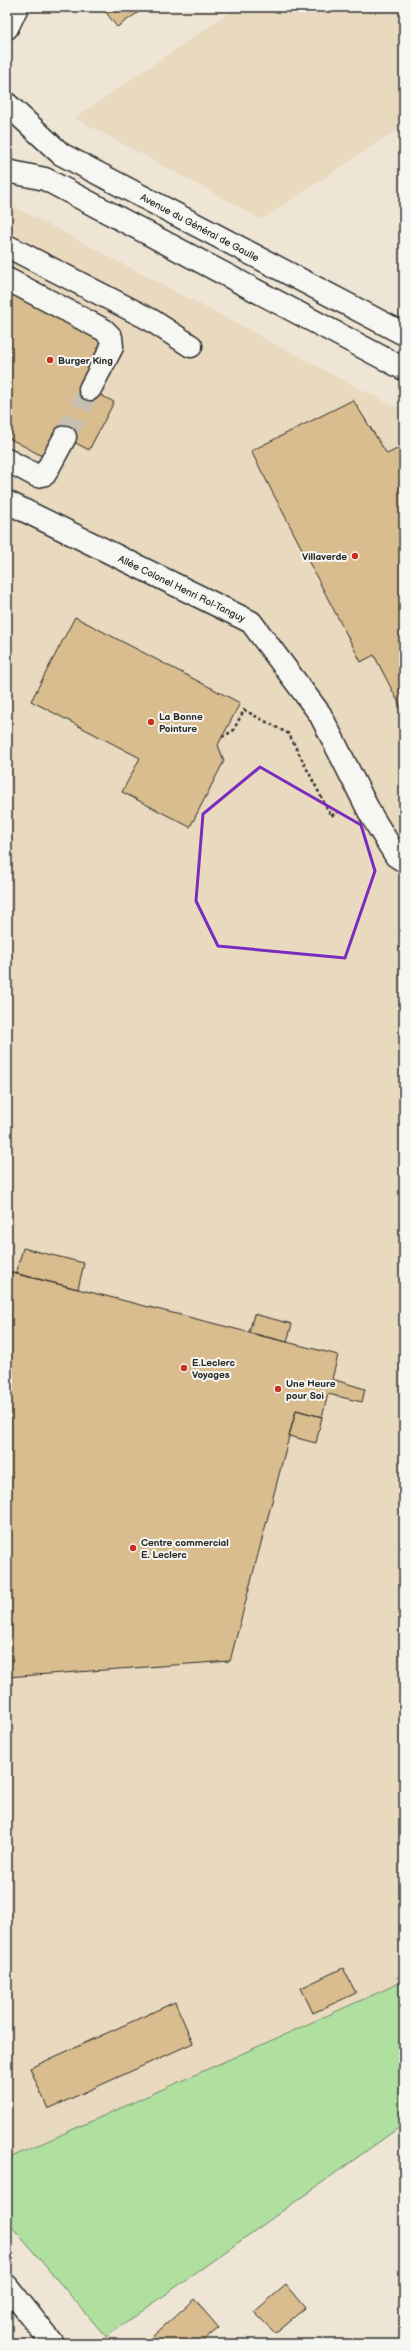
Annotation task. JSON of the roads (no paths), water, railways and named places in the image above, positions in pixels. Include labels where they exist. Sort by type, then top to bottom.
[{"type":"main road","points":[[7,28],[17,7]]},
{"type":"main road","name":"Avenue du Général de Gaulle","points":[[7,104],[61,154],[404,334]]},
{"type":"main road","points":[[7,171],[45,179],[404,369]]},
{"type":"main road","points":[[7,246],[151,320],[191,346]]},
{"type":"main road","points":[[7,280],[104,330],[111,337],[112,347],[90,389]]},
{"type":"main road","points":[[7,460],[37,476],[45,474],[65,437]]},
{"type":"main road","name":"Allée Colonel Henri Rol-Tanguy","points":[[7,502],[251,622],[320,714],[371,815],[396,856],[404,861]]},
{"type":"main road","points":[[7,2286],[53,2344]]},
{"type":"tunnel","points":[[65,437],[90,389]]},
{"type":"place","name":"Burger King","points":[[50,360]]},
{"type":"place","name":"Villaverde","points":[[355,556]]},
{"type":"place","name":"La Bonne Pointure","points":[[151,722]]},
{"type":"place","name":"E.Leclerc Voyages","points":[[184,1368]]},
{"type":"place","name":"Une Heure pour Soi","points":[[278,1389]]},
{"type":"place","name":"Centre commercial E. Leclerc","points":[[133,1548]]}]
